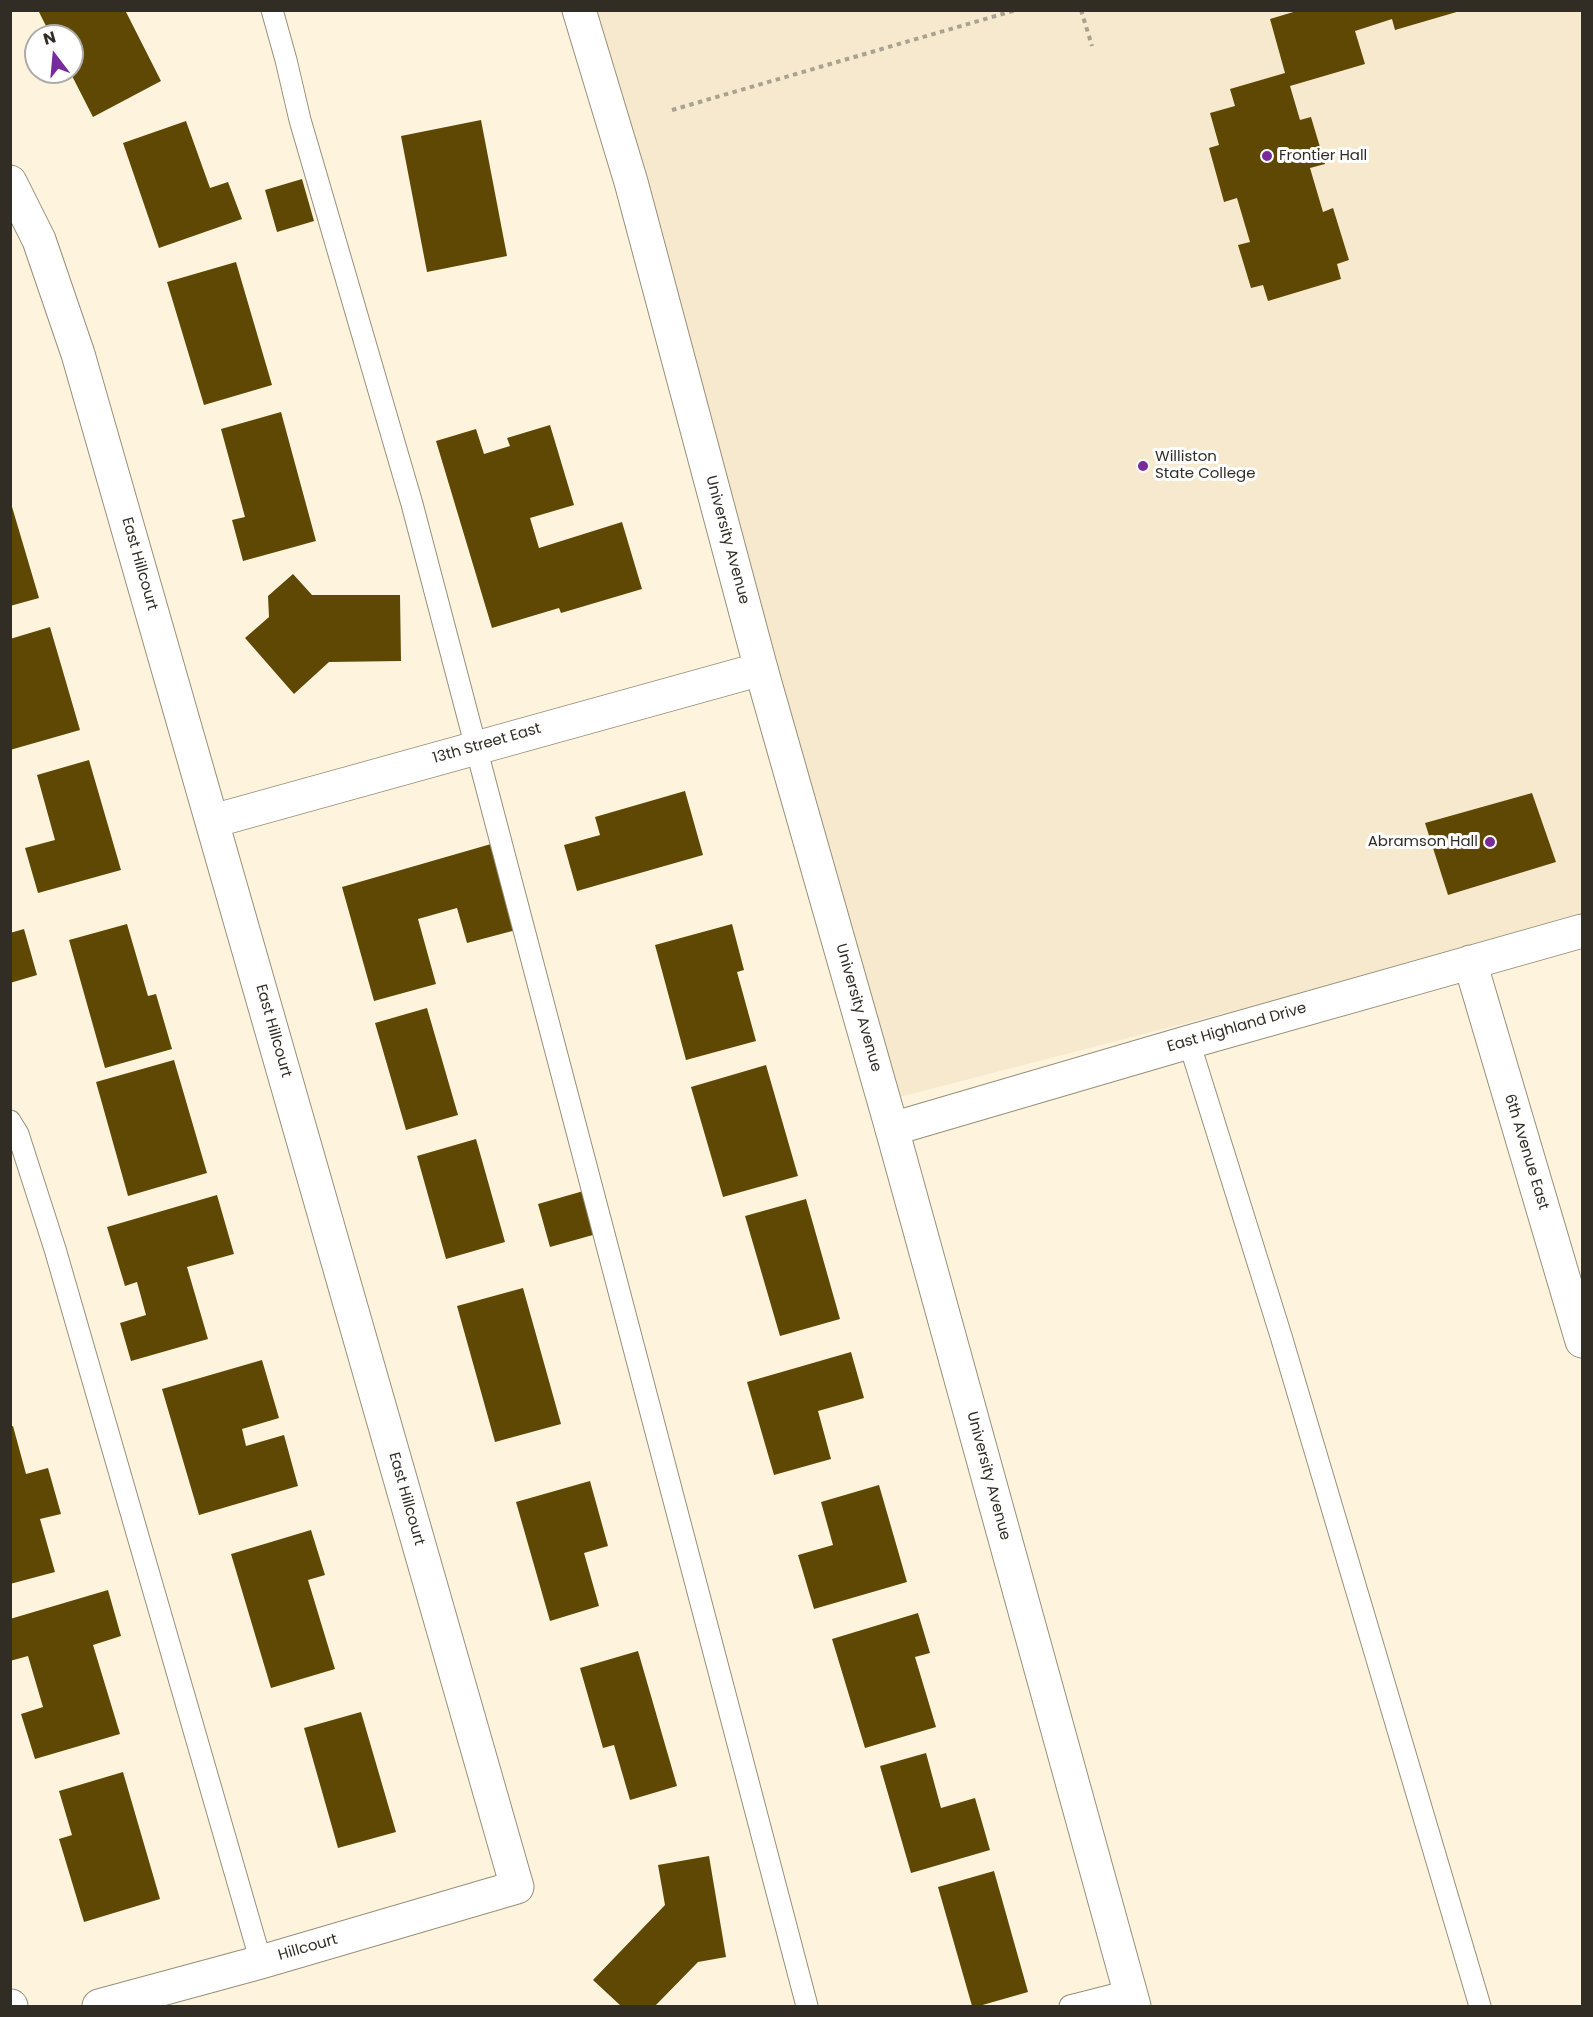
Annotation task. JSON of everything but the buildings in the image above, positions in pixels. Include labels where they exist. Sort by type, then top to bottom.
[{"type":"street","name":"University Avenue","points":[[579,10],[634,193],[761,669],[892,1129],[1131,1999]]},
{"type":"street","name":"East Hillcourt","points":[[10,182],[39,240],[78,354],[517,1887]]},
{"type":"street","name":"13th Street East","points":[[213,821],[761,669]]},
{"type":"street","name":"East Highland Drive","points":[[892,1129],[1582,931]]},
{"type":"street","name":"6th Avenue East","points":[[1470,963],[1582,1341]]},
{"type":"street","name":"Hillcourt","points":[[99,2007],[517,1887]]},
{"type":"lane","points":[[272,10],[300,120],[412,504],[474,748],[807,2007]]},
{"type":"lane","points":[[1189,1042],[1281,1336],[1480,2007]]},
{"type":"lane","points":[[10,1121],[18,1134],[55,1249],[261,1962]]},
{"type":"lane","points":[[1070,2007],[1131,1999]]},
{"type":"path","points":[[672,110],[1016,10]]},
{"type":"path","points":[[1081,10],[1092,46]]},
{"type":"shaded area","name":"Williston State College","points":[[573,11],[1582,11],[1582,921],[884,1101]]},
{"type":"place","name":"Frontier Hall","points":[[1267,156]]},
{"type":"place","name":"Williston State College","points":[[1143,466]]},
{"type":"place","name":"Abramson Hall","points":[[1490,842]]}]
